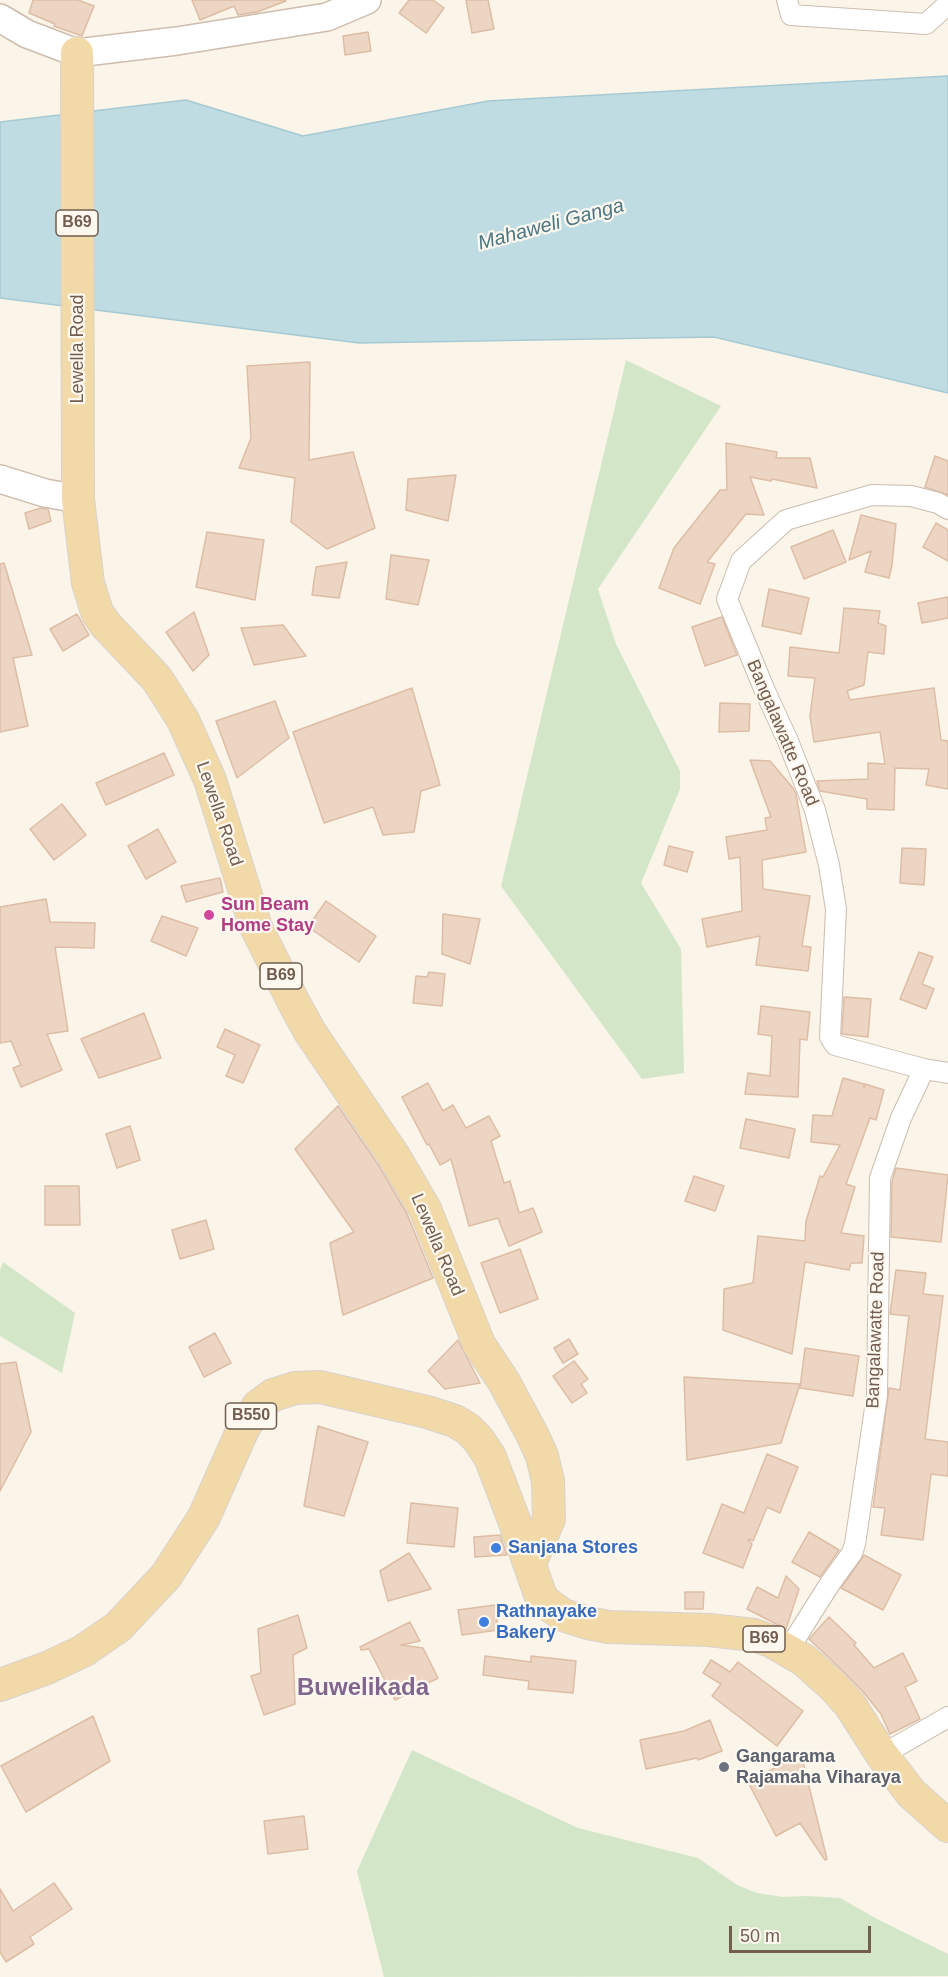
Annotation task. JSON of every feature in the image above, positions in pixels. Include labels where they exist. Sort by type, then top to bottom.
[{"type":"main road","points":[[0,18],[77,67],[177,41],[327,17],[367,0]]},
{"type":"main road","name":"Lewella Road","points":[[77,67],[78,499],[88,583],[97,612],[116,637],[157,679],[183,720],[210,780],[256,927],[310,1032],[394,1156],[421,1202],[453,1275],[466,1317],[479,1344],[519,1409],[542,1456],[548,1481],[549,1519],[530,1564]]},
{"type":"main road","points":[[0,479],[45,493],[78,499]]},
{"type":"main road","name":"B550","points":[[0,1685],[83,1651],[118,1627],[166,1576],[204,1517],[243,1429],[258,1406],[273,1395],[295,1388],[320,1387],[416,1409],[455,1421],[468,1429],[490,1457],[530,1564]]},
{"type":"main road","name":"B69","points":[[530,1564],[537,1587],[545,1602],[552,1609],[574,1619],[608,1627],[734,1632],[754,1635],[804,1660],[850,1705],[910,1793],[948,1826]]},
{"type":"street","points":[[787,0],[791,15],[926,24],[948,4]]},
{"type":"street","name":"Bangalawatte Road","points":[[948,509],[938,503],[911,496],[872,495],[786,520],[741,561],[727,599],[815,810],[829,865],[836,909],[830,1036],[835,1046],[948,1073]]},
{"type":"street","name":"Bangalawatte Road","points":[[788,1650],[852,1553],[855,1544],[877,1395],[880,1178],[902,1118],[924,1069]]},
{"type":"street","points":[[882,1755],[948,1717]]},
{"type":"green space","points":[[626,360],[721,406],[598,589],[616,644],[680,771],[680,789],[641,883],[681,949],[684,1073],[642,1079],[501,886]]},
{"type":"green space","points":[[3,1262],[75,1313],[62,1373],[0,1336],[0,1270]]},
{"type":"green space","points":[[412,1750],[578,1828],[698,1858],[737,1885],[757,1893],[783,1897],[840,1898],[948,1954],[948,1976],[384,1977],[357,1871]]},
{"type":"water","name":"Mahaweli Ganga","points":[[948,76],[948,393],[714,337],[359,343],[0,298],[0,122],[186,100],[303,136],[488,101]]},
{"type":"building","points":[[33,0],[78,0],[94,6],[82,36],[54,26],[55,24],[29,13]]},
{"type":"building","points":[[192,0],[286,1],[257,12],[238,15],[234,6],[200,20]]},
{"type":"building","points":[[409,0],[433,0],[444,8],[426,33],[399,13]]},
{"type":"building","points":[[466,0],[488,0],[494,29],[472,33]]},
{"type":"building","points":[[368,32],[371,51],[345,55],[343,36]]},
{"type":"building","points":[[310,362],[309,460],[353,452],[375,528],[327,549],[291,522],[295,478],[239,468],[251,438],[247,366]]},
{"type":"building","points":[[726,443],[777,452],[776,458],[810,458],[817,488],[750,477],[764,515],[746,514],[707,562],[715,564],[700,604],[659,588],[674,548],[720,490],[727,490]]},
{"type":"building","points":[[935,456],[948,461],[948,495],[925,487]]},
{"type":"building","points":[[456,475],[448,521],[406,510],[408,479]]},
{"type":"building","points":[[41,508],[48,509],[51,521],[29,529],[25,513]]},
{"type":"building","points":[[861,515],[896,524],[889,578],[865,572],[871,551],[849,560]]},
{"type":"building","points":[[936,523],[948,530],[948,561],[923,547]]},
{"type":"building","points":[[833,530],[846,562],[804,579],[791,547]]},
{"type":"building","points":[[207,532],[264,540],[255,600],[196,587]]},
{"type":"building","points":[[391,555],[429,560],[418,605],[386,599]]},
{"type":"building","points":[[347,562],[339,598],[312,595],[316,567]]},
{"type":"building","points":[[4,563],[32,655],[13,658],[28,726],[0,732],[0,564]]},
{"type":"building","points":[[769,589],[809,598],[801,634],[762,626]]},
{"type":"building","points":[[948,597],[948,618],[922,623],[918,603]]},
{"type":"building","points":[[844,608],[880,611],[878,623],[886,626],[884,654],[868,652],[864,685],[847,691],[850,700],[934,688],[941,740],[948,741],[948,789],[926,785],[929,769],[895,768],[894,810],[867,809],[867,799],[820,791],[817,781],[868,779],[868,763],[885,764],[880,732],[814,742],[810,716],[815,678],[788,676],[790,647],[839,653]]},
{"type":"building","points":[[194,612],[209,655],[193,671],[166,632]]},
{"type":"building","points":[[77,614],[89,635],[63,651],[50,629]]},
{"type":"building","points":[[722,617],[737,655],[705,666],[692,627]]},
{"type":"building","points":[[283,625],[306,656],[254,665],[241,628]]},
{"type":"building","points":[[412,688],[440,785],[421,791],[414,832],[383,835],[373,807],[324,823],[293,732]]},
{"type":"building","points":[[275,701],[289,738],[237,778],[216,721]]},
{"type":"building","points":[[720,703],[750,704],[749,731],[719,732]]},
{"type":"building","points":[[164,753],[174,775],[106,805],[96,783]]},
{"type":"building","points":[[750,760],[770,761],[796,794],[806,852],[762,860],[763,889],[810,896],[802,946],[811,947],[808,971],[756,965],[760,936],[707,947],[702,919],[742,911],[740,857],[729,859],[726,837],[767,830],[765,818],[771,817]]},
{"type":"building","points":[[62,804],[86,835],[54,860],[30,829]]},
{"type":"building","points":[[158,829],[176,862],[146,879],[128,846]]},
{"type":"building","points":[[669,846],[693,852],[687,872],[664,865]]},
{"type":"building","points":[[902,848],[926,849],[924,885],[900,883]]},
{"type":"building","points":[[220,878],[223,892],[186,902],[181,886]]},
{"type":"building","points":[[46,899],[50,922],[95,923],[94,948],[55,947],[68,1031],[47,1034],[62,1070],[21,1087],[13,1068],[21,1065],[11,1041],[0,1043],[0,907]]},
{"type":"building","points":[[326,901],[376,936],[359,962],[308,927]]},
{"type":"building","points":[[443,914],[480,919],[470,964],[442,954]]},
{"type":"building","points":[[162,916],[198,928],[186,956],[151,941]]},
{"type":"building","points":[[919,952],[933,957],[922,984],[934,989],[926,1009],[900,999]]},
{"type":"building","points":[[429,972],[445,974],[442,1006],[413,1003],[416,976],[427,977]]},
{"type":"building","points":[[844,997],[871,999],[868,1037],[842,1034]]},
{"type":"building","points":[[761,1006],[810,1012],[807,1040],[800,1039],[798,1097],[745,1094],[748,1073],[770,1076],[772,1036],[758,1034]]},
{"type":"building","points":[[144,1013],[161,1058],[99,1078],[81,1039]]},
{"type":"building","points":[[225,1029],[260,1045],[243,1083],[226,1076],[235,1055],[217,1047]]},
{"type":"building","points":[[843,1078],[864,1084],[864,1088],[865,1084],[884,1090],[876,1120],[870,1118],[846,1184],[855,1187],[841,1233],[864,1236],[862,1263],[851,1263],[849,1270],[805,1262],[792,1354],[723,1330],[724,1289],[753,1283],[758,1236],[805,1241],[806,1221],[820,1176],[823,1177],[840,1145],[811,1142],[813,1115],[832,1116]]},
{"type":"building","points":[[428,1083],[443,1111],[453,1105],[466,1128],[489,1116],[500,1136],[491,1141],[504,1183],[510,1181],[519,1213],[533,1208],[542,1232],[509,1246],[498,1218],[469,1226],[451,1159],[440,1165],[402,1097]]},
{"type":"building","points":[[338,1106],[379,1166],[407,1214],[433,1278],[343,1315],[330,1243],[354,1232],[295,1149]]},
{"type":"building","points":[[746,1119],[795,1129],[789,1158],[740,1148]]},
{"type":"building","points":[[130,1126],[140,1160],[117,1168],[106,1134]]},
{"type":"building","points":[[896,1168],[948,1175],[941,1242],[891,1237],[892,1182]]},
{"type":"building","points":[[694,1176],[724,1186],[715,1211],[685,1201]]},
{"type":"building","points":[[45,1186],[79,1186],[80,1225],[45,1225]]},
{"type":"building","points":[[206,1220],[214,1249],[180,1259],[172,1230]]},
{"type":"building","points":[[520,1249],[538,1299],[500,1313],[481,1263]]},
{"type":"building","points":[[896,1270],[926,1273],[923,1294],[943,1296],[925,1439],[948,1442],[948,1476],[931,1474],[923,1540],[881,1535],[885,1508],[873,1507],[889,1388],[900,1390],[909,1316],[890,1314]]},
{"type":"building","points":[[215,1333],[231,1363],[204,1377],[189,1347]]},
{"type":"building","points":[[569,1339],[578,1354],[563,1363],[554,1348]]},
{"type":"building","points":[[458,1340],[480,1383],[445,1389],[428,1371]]},
{"type":"building","points":[[805,1348],[859,1356],[853,1396],[800,1388]]},
{"type":"building","points":[[574,1361],[588,1379],[581,1384],[587,1393],[572,1403],[553,1376]]},
{"type":"building","points":[[16,1362],[31,1432],[0,1491],[0,1364]]},
{"type":"building","points":[[684,1377],[800,1384],[781,1443],[687,1460]]},
{"type":"building","points":[[318,1426],[368,1442],[344,1516],[304,1506]]},
{"type":"building","points":[[767,1454],[798,1467],[780,1513],[767,1507],[753,1541],[748,1540],[752,1544],[743,1568],[703,1553],[722,1504],[744,1513]]},
{"type":"building","points":[[411,1503],[458,1508],[454,1547],[407,1543]]},
{"type":"building","points":[[809,1532],[839,1550],[820,1577],[792,1562]]},
{"type":"building","points":[[500,1535],[507,1555],[475,1557],[474,1537]]},
{"type":"building","points":[[409,1553],[431,1589],[388,1601],[380,1571]]},
{"type":"building","points":[[864,1555],[901,1575],[883,1610],[841,1588]]},
{"type":"building","points":[[786,1576],[799,1589],[786,1629],[747,1609],[757,1587],[778,1598]]},
{"type":"building","points":[[685,1592],[704,1592],[703,1609],[685,1609]]},
{"type":"building","points":[[495,1605],[498,1630],[462,1635],[458,1610]]},
{"type":"building","points":[[298,1615],[307,1648],[293,1655],[295,1704],[264,1715],[251,1676],[261,1673],[258,1629]]},
{"type":"building","points":[[829,1617],[856,1643],[854,1645],[874,1668],[903,1653],[917,1681],[905,1687],[920,1719],[890,1734],[881,1714],[864,1693],[809,1639]]},
{"type":"building","points":[[410,1622],[420,1641],[401,1645],[423,1648],[438,1678],[395,1700],[369,1649],[361,1650],[360,1647]]},
{"type":"building","points":[[485,1656],[531,1662],[531,1656],[576,1661],[573,1693],[528,1689],[529,1681],[483,1675]]},
{"type":"building","points":[[711,1660],[730,1672],[738,1662],[803,1711],[777,1746],[712,1696],[721,1684],[703,1673]]},
{"type":"building","points":[[93,1716],[110,1761],[26,1812],[1,1766]]},
{"type":"building","points":[[710,1720],[722,1751],[698,1760],[697,1758],[646,1769],[640,1740],[684,1731]]},
{"type":"building","points":[[802,1758],[827,1859],[825,1860],[800,1823],[776,1836],[748,1782],[784,1763]]},
{"type":"building","points":[[304,1816],[308,1849],[268,1854],[264,1821]]},
{"type":"building","points":[[54,1883],[72,1909],[30,1937],[34,1944],[6,1962],[0,1952],[0,1889],[13,1911]]},
{"type":"place","name":"Sun Beam Home Stay","points":[[209,915]]},
{"type":"place","name":"Sanjana Stores","points":[[496,1548]]},
{"type":"place","name":"Rathnayake Bakery","points":[[484,1622]]},
{"type":"place","name":"Gangarama Rajamaha Viharaya","points":[[724,1767]]},
{"type":"district","name":"Buwelikada","points":[[363,1688]]}]
